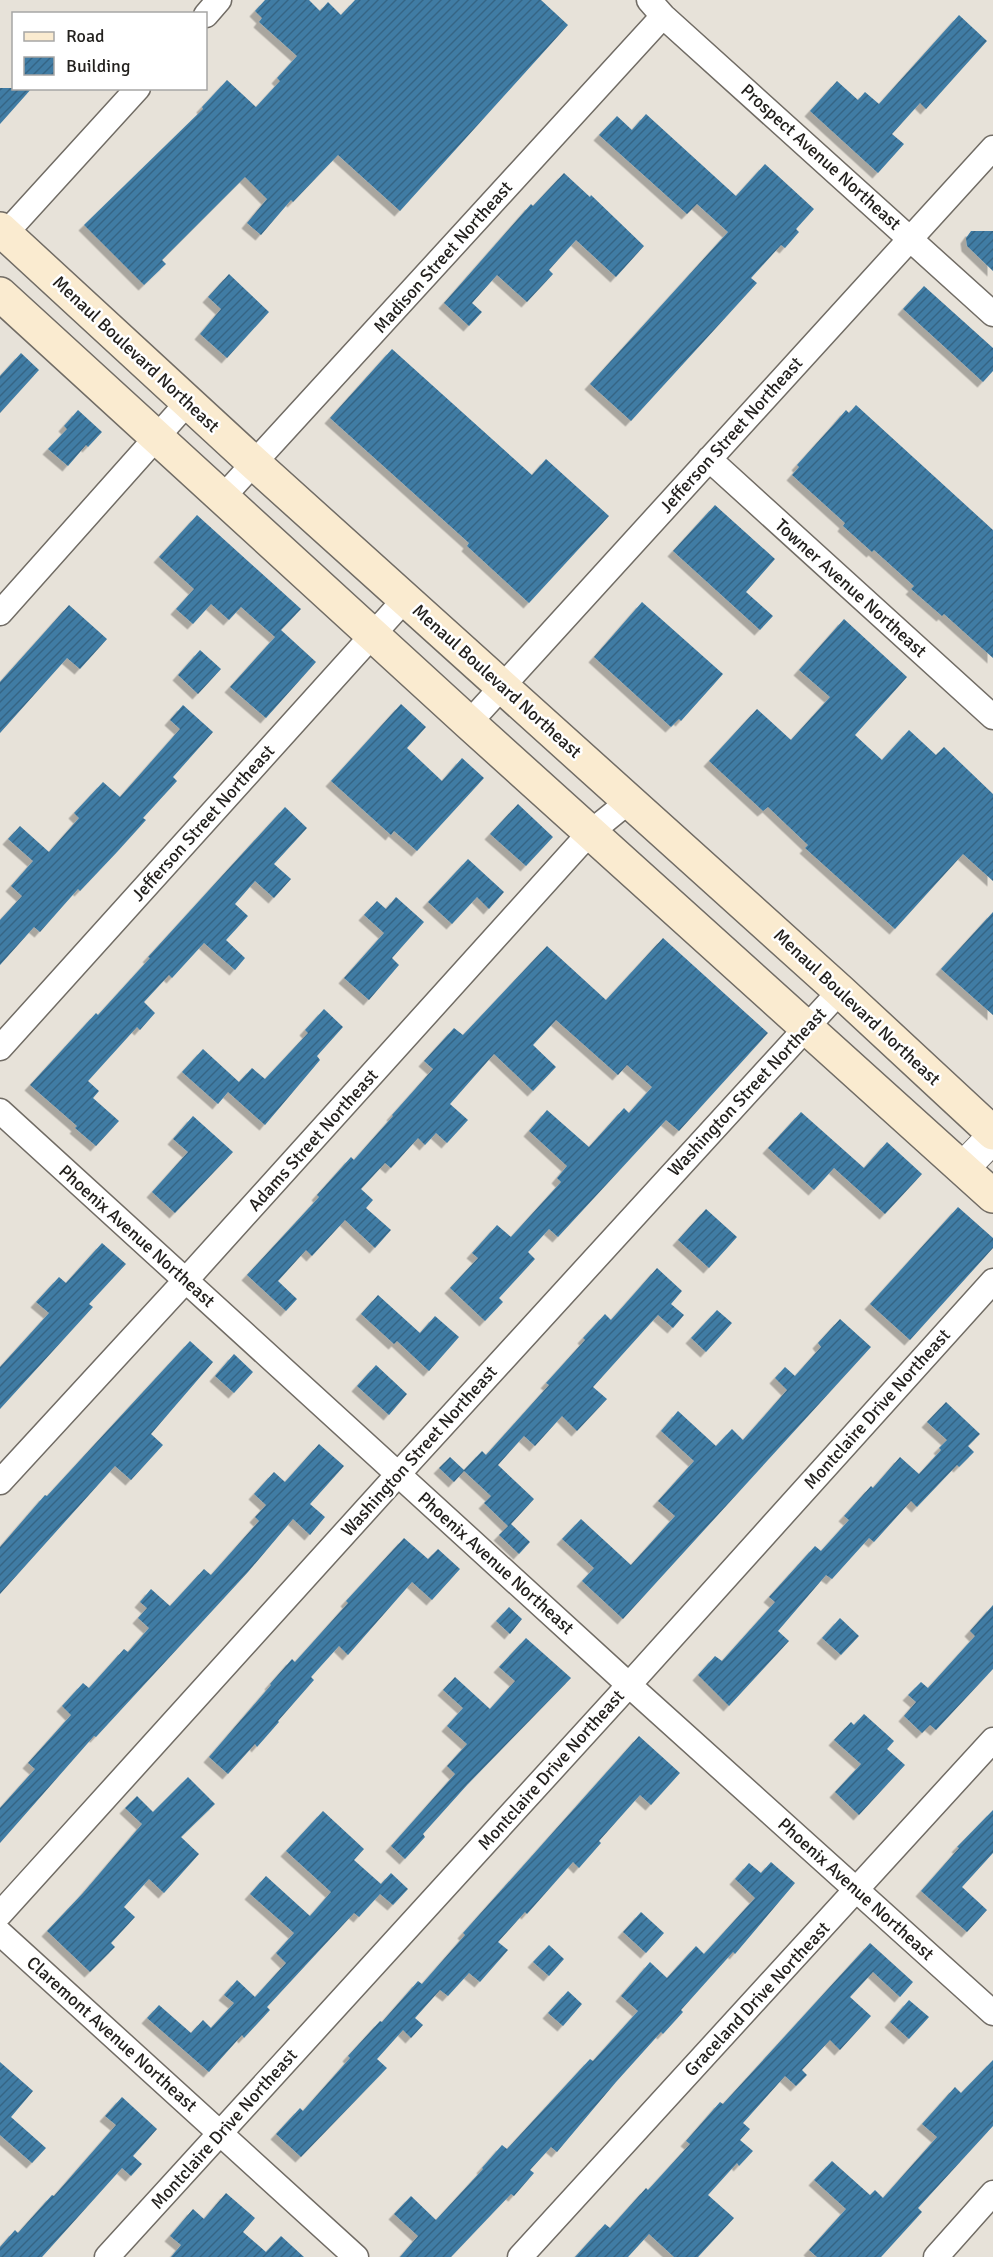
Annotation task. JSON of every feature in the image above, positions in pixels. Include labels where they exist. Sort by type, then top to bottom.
[{"type":"main road","name":"Menaul Boulevard Northeast","points":[[2,233],[840,991],[993,1135]]},
{"type":"main road","points":[[0,294],[469,723],[993,1196]]},
{"type":"street","points":[[207,14],[219,0]]},
{"type":"street","name":"Prospect Avenue Northeast","points":[[656,8],[993,314]]},
{"type":"street","name":"Madison Street Northeast","points":[[222,498],[656,8]]},
{"type":"street","points":[[2,233],[136,90]]},
{"type":"street","name":"Jefferson Street Northeast","points":[[469,723],[993,148]]},
{"type":"street","points":[[0,614],[188,402]]},
{"type":"street","name":"Towner Avenue Northeast","points":[[709,459],[993,717]]},
{"type":"street","name":"Jefferson Street Northeast","points":[[0,1048],[406,598]]},
{"type":"street","name":"Adams Street Northeast","points":[[0,1482],[591,832],[629,801]]},
{"type":"street","name":"Washington Street Northeast","points":[[0,1914],[840,991]]},
{"type":"street","name":"Phoenix Avenue Northeast","points":[[0,1111],[629,1685],[993,2013]]},
{"type":"street","points":[[963,1168],[993,1135]]},
{"type":"street","name":"Montclaire Drive Northeast","points":[[107,2257],[629,1685],[993,1281]]},
{"type":"street","name":"Graceland Drive Northeast","points":[[520,2257],[993,1740]]},
{"type":"street","name":"Claremont Avenue Northeast","points":[[0,1933],[356,2257]]},
{"type":"street","points":[[936,2257],[993,2193]]},
{"type":"building","points":[[265,0],[309,0],[320,11],[328,2],[341,15],[355,0],[541,0],[568,25],[400,211],[338,155],[293,202],[291,200],[261,235],[247,223],[267,199],[245,177],[162,260],[166,264],[144,285],[84,225],[203,109],[202,107],[227,80],[256,107],[280,81],[277,78],[297,56],[259,22],[262,18],[255,11]]},
{"type":"building","points":[[959,15],[987,41],[926,109],[920,103],[892,134],[904,144],[878,173],[810,111],[837,81],[858,100],[865,92],[879,104]]},
{"type":"building","points":[[0,88],[30,90],[0,124]]},
{"type":"building","points":[[646,114],[736,196],[765,164],[814,209],[796,229],[799,232],[785,248],[781,245],[751,278],[757,283],[631,421],[590,384],[728,232],[697,204],[687,214],[599,135],[617,116],[632,130]]},
{"type":"building","points":[[564,173],[590,197],[591,195],[644,246],[616,277],[576,240],[549,270],[553,274],[527,302],[497,275],[472,303],[482,312],[469,326],[444,303],[531,204],[533,206]]},
{"type":"building","points":[[971,231],[993,231],[993,271],[967,246],[966,238]]},
{"type":"building","points":[[229,274],[269,312],[227,358],[200,334],[221,309],[208,297]]},
{"type":"building","points":[[924,286],[993,348],[993,371],[983,382],[903,309]]},
{"type":"building","points":[[392,349],[532,475],[546,459],[609,516],[529,603],[467,546],[469,543],[330,418]]},
{"type":"building","points":[[21,353],[39,370],[0,413],[0,376]]},
{"type":"building","points":[[856,405],[993,530],[993,658],[944,614],[942,616],[911,589],[914,586],[843,526],[845,523],[792,475],[799,467],[797,465],[846,410],[849,413]]},
{"type":"building","points":[[78,410],[102,432],[88,447],[86,445],[68,466],[48,449],[67,429],[64,426]]},
{"type":"building","points":[[715,505],[775,559],[746,592],[773,616],[760,630],[673,551]]},
{"type":"building","points":[[197,515],[301,609],[281,630],[316,662],[266,718],[230,687],[275,637],[241,607],[229,620],[211,604],[193,624],[176,609],[194,589],[159,557]]},
{"type":"building","points":[[642,602],[723,674],[681,721],[679,719],[671,727],[594,657]]},
{"type":"building","points":[[69,605],[107,639],[80,669],[67,658],[0,733],[0,682]]},
{"type":"building","points":[[844,619],[907,677],[855,735],[882,760],[909,730],[936,755],[944,747],[993,794],[993,881],[963,854],[895,929],[805,848],[808,845],[768,807],[763,811],[709,761],[757,709],[791,740],[830,697],[799,670]]},
{"type":"building","points":[[200,650],[221,669],[198,694],[178,675]]},
{"type":"building","points":[[401,704],[426,727],[407,748],[442,781],[462,758],[484,778],[417,851],[394,831],[391,835],[331,781]]},
{"type":"building","points":[[183,705],[213,732],[173,777],[177,781],[143,818],[146,820],[117,852],[80,891],[78,889],[40,932],[34,927],[0,965],[0,920],[22,896],[11,886],[33,861],[8,839],[20,826],[49,852],[79,818],[74,813],[103,782],[120,797],[180,729],[170,720]]},
{"type":"building","points":[[518,804],[553,837],[526,866],[490,834]]},
{"type":"building","points":[[285,807],[307,828],[274,864],[291,879],[274,898],[255,881],[235,904],[248,916],[226,940],[245,958],[235,970],[204,943],[172,978],[169,975],[144,1002],[155,1013],[140,1030],[137,1027],[88,1081],[99,1091],[93,1098],[119,1121],[96,1146],[30,1085],[96,1013],[98,1015]]},
{"type":"building","points":[[468,859],[504,892],[489,909],[477,897],[452,924],[428,902]]},
{"type":"building","points":[[396,897],[424,922],[392,958],[399,965],[369,1000],[344,978],[384,933],[364,915],[377,901],[386,909]]},
{"type":"building","points":[[993,912],[993,1015],[941,969]]},
{"type":"building","points":[[663,938],[768,1033],[679,1131],[666,1120],[558,1237],[549,1229],[528,1252],[535,1259],[499,1298],[503,1302],[485,1321],[450,1288],[478,1258],[472,1253],[497,1225],[511,1237],[561,1182],[557,1178],[567,1166],[529,1131],[547,1110],[589,1147],[624,1108],[629,1113],[652,1087],[627,1065],[618,1075],[556,1020],[533,1045],[556,1067],[533,1091],[494,1054],[450,1104],[468,1120],[447,1143],[436,1133],[425,1145],[418,1138],[391,1168],[385,1163],[361,1189],[373,1200],[366,1208],[391,1230],[375,1248],[345,1220],[312,1256],[306,1250],[278,1281],[297,1299],[286,1311],[247,1275],[319,1197],[317,1195],[351,1157],[354,1160],[433,1069],[424,1061],[454,1028],[463,1035],[547,946],[606,1000]]},
{"type":"building","points":[[324,1009],[343,1027],[317,1056],[320,1060],[265,1125],[228,1092],[218,1104],[182,1072],[203,1049],[239,1082],[252,1068],[265,1079],[308,1033],[305,1030]]},
{"type":"building","points":[[801,1112],[864,1168],[887,1142],[922,1174],[885,1214],[834,1168],[814,1190],[768,1148]]},
{"type":"building","points":[[193,1116],[233,1152],[175,1213],[152,1192],[188,1152],[173,1139]]},
{"type":"building","points":[[958,1207],[993,1238],[993,1248],[910,1340],[870,1304]]},
{"type":"building","points":[[706,1209],[737,1237],[709,1268],[678,1240]]},
{"type":"building","points":[[102,1243],[126,1264],[89,1304],[93,1307],[0,1409],[0,1367],[49,1313],[36,1302],[59,1277],[66,1283]]},
{"type":"building","points":[[657,1268],[682,1291],[671,1304],[684,1315],[673,1328],[658,1315],[593,1387],[607,1399],[577,1431],[562,1416],[535,1446],[524,1436],[498,1465],[534,1499],[511,1524],[530,1542],[519,1554],[499,1535],[508,1526],[484,1503],[491,1496],[464,1471],[454,1482],[439,1468],[450,1457],[464,1470],[482,1451],[486,1455],[549,1385],[546,1383],[585,1340],[583,1338],[605,1314],[611,1320]]},
{"type":"building","points":[[378,1295],[420,1333],[435,1316],[459,1337],[429,1371],[397,1341],[394,1344],[361,1314]]},
{"type":"building","points":[[717,1310],[732,1323],[706,1352],[691,1338]]},
{"type":"building","points":[[840,1319],[871,1347],[623,1619],[582,1581],[594,1568],[562,1539],[581,1519],[631,1565],[675,1516],[658,1501],[694,1461],[661,1431],[678,1411],[716,1446],[732,1429],[743,1440],[787,1390],[775,1378],[785,1367],[795,1376],[821,1347],[818,1343]]},
{"type":"building","points":[[190,1341],[213,1362],[151,1434],[163,1445],[131,1480],[115,1466],[0,1594],[0,1547],[45,1495],[47,1496]]},
{"type":"building","points":[[234,1354],[253,1372],[234,1393],[215,1376]]},
{"type":"building","points":[[376,1365],[407,1394],[389,1415],[357,1386]]},
{"type":"building","points":[[946,1402],[980,1434],[968,1446],[974,1452],[959,1467],[957,1465],[917,1507],[911,1501],[874,1542],[869,1538],[832,1579],[826,1575],[778,1631],[789,1641],[729,1706],[698,1675],[715,1656],[722,1661],[775,1602],[769,1597],[815,1546],[821,1551],[849,1520],[844,1516],[900,1457],[919,1474],[941,1450],[939,1448],[947,1440],[927,1422]]},
{"type":"building","points":[[319,1444],[344,1466],[310,1504],[325,1517],[310,1535],[293,1519],[248,1572],[96,1737],[94,1736],[0,1843],[0,1808],[35,1769],[28,1763],[71,1715],[62,1706],[83,1683],[89,1688],[124,1649],[128,1652],[149,1628],[138,1618],[147,1608],[140,1602],[151,1589],[170,1606],[204,1569],[211,1575],[259,1521],[255,1517],[266,1505],[254,1494],[274,1472],[285,1482]]},
{"type":"building","points":[[404,1538],[428,1559],[438,1549],[460,1569],[432,1600],[412,1582],[348,1655],[339,1646],[311,1677],[314,1680],[279,1722],[228,1774],[209,1757],[292,1659],[295,1662],[348,1603],[346,1601]]},
{"type":"building","points":[[993,1605],[993,1669],[936,1730],[930,1725],[922,1733],[904,1716],[916,1702],[908,1695],[921,1682],[928,1688],[975,1636],[970,1631]]},
{"type":"building","points":[[509,1607],[522,1619],[510,1634],[496,1621]]},
{"type":"building","points":[[840,1618],[859,1636],[841,1655],[822,1638]]},
{"type":"building","points":[[526,1638],[571,1678],[467,1785],[423,1834],[425,1837],[405,1859],[391,1846],[455,1774],[447,1766],[467,1744],[447,1726],[463,1708],[443,1690],[455,1677],[490,1709],[515,1681],[499,1667]]},
{"type":"building","points":[[864,1714],[894,1741],[887,1749],[905,1765],[859,1815],[835,1792],[861,1764],[834,1740],[851,1722],[854,1725]]},
{"type":"building","points":[[639,1736],[680,1773],[651,1805],[640,1795],[599,1841],[601,1843],[579,1868],[573,1862],[527,1914],[525,1912],[498,1942],[508,1950],[480,1982],[469,1973],[448,1996],[440,1990],[415,2018],[423,2025],[411,2038],[403,2030],[377,2059],[387,2068],[301,2157],[276,2134],[300,2108],[303,2111],[350,2058],[348,2056],[418,1981],[422,1984],[465,1935],[463,1933]]},
{"type":"building","points":[[188,1777],[215,1804],[181,1837],[199,1854],[164,1893],[149,1879],[124,1907],[135,1917],[111,1943],[115,1947],[90,1972],[47,1931],[142,1824],[125,1808],[137,1796],[153,1812]]},
{"type":"building","points":[[993,1810],[993,1853],[962,1887],[987,1910],[967,1932],[921,1891],[959,1848],[957,1847]]},
{"type":"building","points":[[323,1811],[364,1849],[354,1860],[381,1884],[391,1873],[408,1889],[393,1905],[380,1894],[359,1917],[354,1913],[267,2007],[270,2010],[244,2038],[242,2035],[209,2072],[147,2018],[159,2005],[191,2033],[203,2020],[211,2028],[234,2003],[224,1995],[237,1980],[255,1997],[286,1963],[276,1953],[294,1933],[250,1894],[266,1876],[310,1916],[331,1892],[286,1851]]},
{"type":"building","points":[[771,1862],[795,1883],[735,1954],[733,1952],[681,2010],[683,2012],[663,2034],[661,2032],[616,2082],[557,2152],[551,2147],[530,2170],[534,2173],[514,2196],[511,2194],[451,2257],[400,2257],[418,2236],[394,2214],[411,2196],[436,2220],[502,2145],[507,2149],[638,2011],[621,1996],[650,1962],[667,1978],[696,1946],[704,1954],[755,1898],[735,1879],[749,1863],[761,1873]]},
{"type":"building","points":[[641,1912],[664,1933],[646,1953],[623,1932]]},
{"type":"building","points":[[870,1943],[913,1982],[900,1997],[873,1972],[850,1997],[871,2016],[840,2050],[830,2040],[802,2070],[807,2075],[796,2086],[785,2076],[743,2123],[750,2129],[740,2140],[753,2151],[739,2166],[737,2163],[708,2195],[734,2218],[698,2257],[674,2257],[649,2234],[628,2257],[575,2257],[605,2224],[610,2228],[646,2188],[648,2190],[690,2144],[686,2141],[720,2102],[723,2104]]},
{"type":"building","points":[[549,1945],[564,1959],[549,1976],[533,1962]]},
{"type":"building","points":[[568,1991],[582,2004],[563,2026],[548,2013]]},
{"type":"building","points":[[909,2000],[929,2017],[909,2039],[890,2022]]},
{"type":"building","points":[[993,2060],[993,2126],[918,2208],[922,2212],[881,2257],[817,2257],[809,2250],[846,2209],[814,2180],[832,2161],[870,2195],[875,2190],[883,2198],[937,2137],[922,2124],[955,2087],[961,2093]]},
{"type":"building","points":[[0,2062],[33,2091],[11,2117],[46,2148],[32,2163],[0,2135]]},
{"type":"building","points":[[122,2097],[157,2129],[133,2156],[142,2164],[131,2176],[122,2168],[42,2257],[0,2257],[0,2247],[15,2230],[18,2233],[52,2195],[54,2196],[116,2125],[105,2116]]},
{"type":"building","points":[[226,2193],[255,2218],[243,2232],[266,2252],[281,2236],[304,2257],[171,2257],[181,2245],[170,2236],[193,2209],[204,2219]]}]
